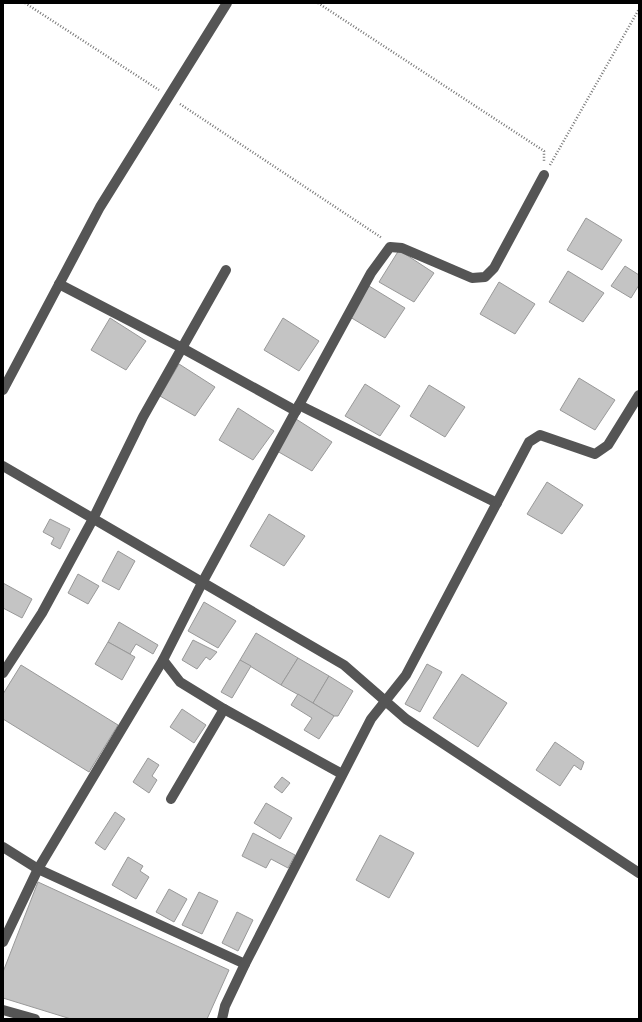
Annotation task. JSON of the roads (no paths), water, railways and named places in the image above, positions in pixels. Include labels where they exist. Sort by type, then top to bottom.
[{"type":"street","points":[[3,390],[100,207],[227,3]]},
{"type":"street","points":[[3,942],[38,869],[163,660],[202,583],[371,273],[390,247],[402,248],[472,278],[485,277],[494,268],[544,175]]},
{"type":"street","points":[[3,673],[42,613],[93,519],[143,417],[226,270]]},
{"type":"street","points":[[59,284],[297,408],[497,503]]},
{"type":"street","points":[[222,1019],[225,1006],[245,964],[371,719],[406,675],[529,442],[540,435],[595,454],[608,445],[639,395]]},
{"type":"street","points":[[3,466],[344,665],[406,719],[639,873]]},
{"type":"street","points":[[163,660],[180,682],[224,709],[342,774]]},
{"type":"street","points":[[171,799],[224,709]]},
{"type":"street","points":[[3,847],[38,869],[245,964]]},
{"type":"street","points":[[3,1010],[35,1019]]}]
